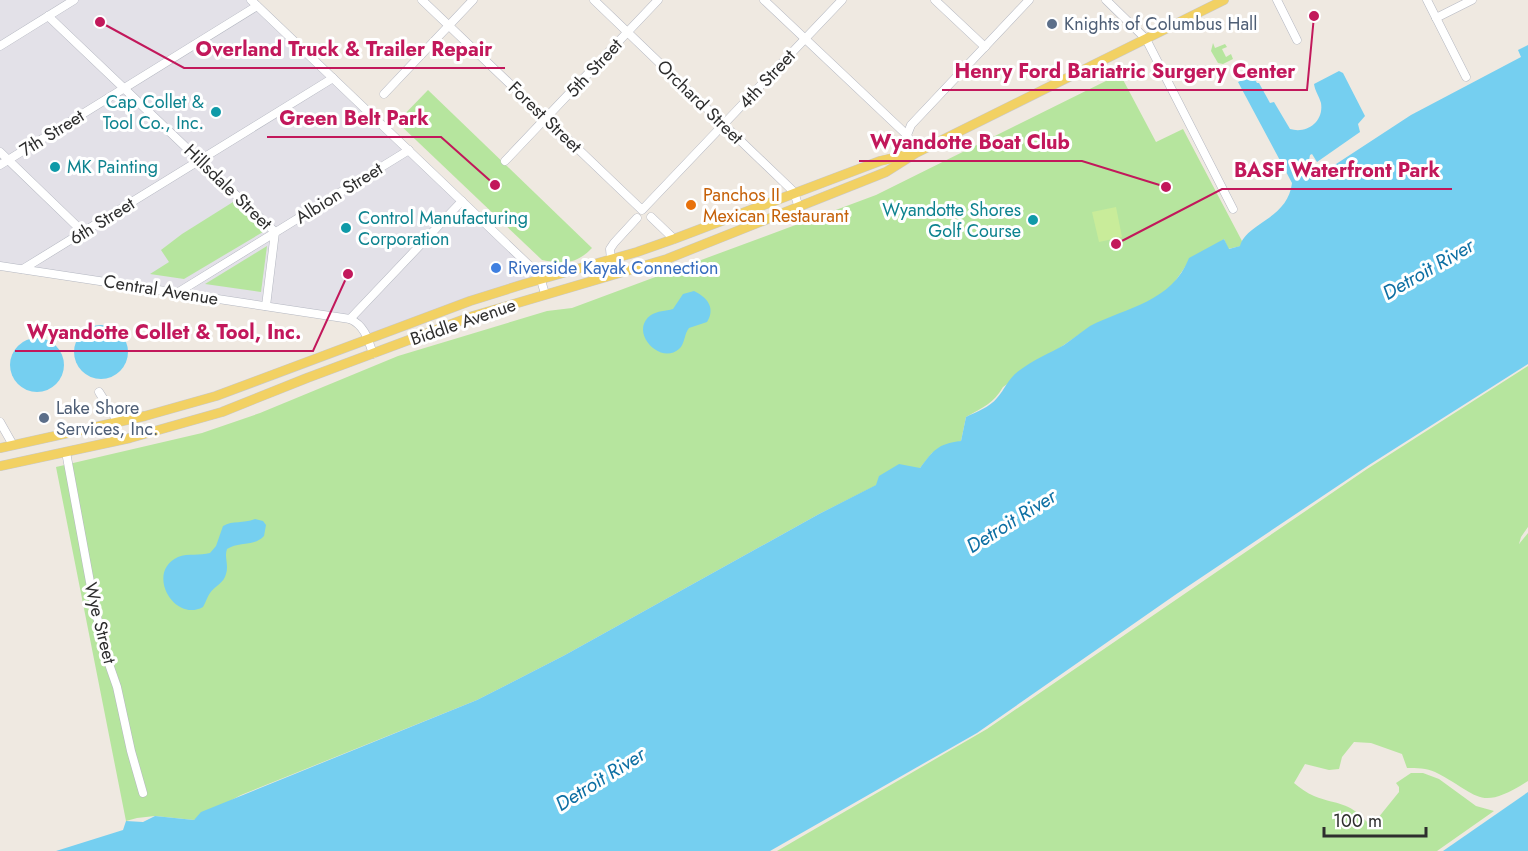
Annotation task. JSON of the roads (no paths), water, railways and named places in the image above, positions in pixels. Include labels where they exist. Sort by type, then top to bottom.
[{"type":"main road","name":"Biddle Avenue","points":[[0,466],[130,438],[222,412],[473,316],[668,259],[886,172],[916,153],[1224,0]]},
{"type":"main road","name":"Biddle Avenue","points":[[0,448],[168,410],[216,396],[470,301],[611,260],[674,239],[880,161],[916,153]]},
{"type":"main road","points":[[216,396],[222,412]]},
{"type":"main road","points":[[62,435],[66,452]]},
{"type":"street","points":[[0,46],[74,0]]},
{"type":"street","name":"Forest Street","points":[[422,0],[642,210]]},
{"type":"street","points":[[384,94],[473,0]]},
{"type":"street","name":"Orchard Street","points":[[594,0],[794,192],[799,208]]},
{"type":"street","name":"5th Street","points":[[505,161],[658,0]]},
{"type":"street","points":[[764,0],[907,135],[916,153]]},
{"type":"street","name":"4th Street","points":[[642,210],[842,0]]},
{"type":"street","points":[[935,0],[985,47]]},
{"type":"street","points":[[907,135],[911,125],[1029,0]]},
{"type":"street","points":[[1106,0],[1146,39],[1233,209]]},
{"type":"street","points":[[1277,0],[1297,40]]},
{"type":"street","points":[[1427,0],[1466,77]]},
{"type":"street","points":[[1436,18],[1472,0]]},
{"type":"street","points":[[254,3],[534,270],[541,280],[545,294]]},
{"type":"street","name":"7th Street","points":[[0,165],[254,3]]},
{"type":"street","name":"Hillsdale Street","points":[[48,16],[275,232],[266,306]]},
{"type":"street","name":"6th Street","points":[[23,269],[333,78]]},
{"type":"street","name":"Albion Street","points":[[177,293],[409,150]]},
{"type":"street","points":[[0,152],[83,232]]},
{"type":"street","points":[[373,354],[368,339],[358,323],[350,319],[462,201]]},
{"type":"street","points":[[651,217],[674,239]]},
{"type":"street","points":[[611,260],[610,249],[637,218]]},
{"type":"street","name":"Central Avenue","points":[[0,266],[350,319]]},
{"type":"street","points":[[99,392],[118,422]]},
{"type":"street","points":[[0,422],[14,445]]},
{"type":"street","name":"Wye Street","points":[[66,452],[94,609],[117,687],[143,793]]},
{"type":"water","name":"Detroit River","points":[[1528,45],[1528,364],[1369,465],[1175,595],[977,733],[770,851],[56,851],[123,830],[126,821],[143,822],[155,816],[194,820],[201,812],[477,700],[565,655],[819,514],[876,485],[879,476],[899,464],[920,468],[941,446],[961,441],[966,417],[994,401],[1020,370],[1064,345],[1090,326],[1160,294],[1172,285],[1189,258],[1224,239],[1229,249],[1240,246],[1250,232],[1283,205],[1292,183],[1238,82],[1252,75],[1270,103],[1274,102],[1290,129],[1302,130],[1313,125],[1320,116],[1321,103],[1314,84],[1339,71],[1343,73],[1365,116],[1358,124],[1360,132],[1317,162],[1312,154],[1310,155],[1309,160],[1314,164],[1313,168],[1317,169],[1333,166],[1411,115],[1521,57],[1518,50]]},
{"type":"water","points":[[694,291],[703,296],[709,304],[711,312],[707,322],[689,328],[679,349],[671,353],[656,350],[645,337],[643,329],[645,322],[653,314],[673,309],[683,294]]},
{"type":"water","points":[[96,325],[106,325],[120,333],[126,342],[128,352],[126,362],[120,371],[106,379],[96,379],[79,367],[74,357],[74,347],[86,330]]},
{"type":"water","points":[[32,338],[42,338],[56,346],[62,355],[64,365],[62,375],[56,384],[42,392],[32,392],[15,380],[10,370],[10,360],[22,343]]},
{"type":"water","points":[[255,519],[263,521],[266,525],[264,536],[256,542],[227,549],[225,577],[210,593],[203,607],[192,610],[182,608],[174,602],[167,594],[164,584],[164,573],[168,564],[178,557],[210,553],[216,546],[223,526]]},
{"type":"water","points":[[1528,792],[1528,851],[1443,851]]},
{"type":"place","name":"Henry Ford Bariatric Surgery Center","points":[[1314,16]]},
{"type":"place","name":"Overland Truck & Trailer Repair","points":[[100,22]]},
{"type":"place","name":"Knights of Columbus Hall","points":[[1052,24]]},
{"type":"place","name":"Cap Collet & Tool Co., Inc.","points":[[216,112]]},
{"type":"place","name":"MK Painting","points":[[55,167]]},
{"type":"place","name":"Green Belt Park","points":[[495,185]]},
{"type":"place","name":"Wyandotte Boat Club","points":[[1166,187]]},
{"type":"place","name":"Panchos II Mexican Restaurant","points":[[691,205]]},
{"type":"place","name":"Wyandotte Shores Golf Course","points":[[1033,220]]},
{"type":"place","name":"Control Manufacturing Corporation","points":[[346,228]]},
{"type":"place","name":"BASF Waterfront Park","points":[[1116,244]]},
{"type":"place","name":"Riverside Kayak Connection","points":[[496,268]]},
{"type":"place","name":"Wyandotte Collet & Tool, Inc.","points":[[348,274]]},
{"type":"place","name":"Lake Shore Services, Inc.","points":[[44,418]]}]
